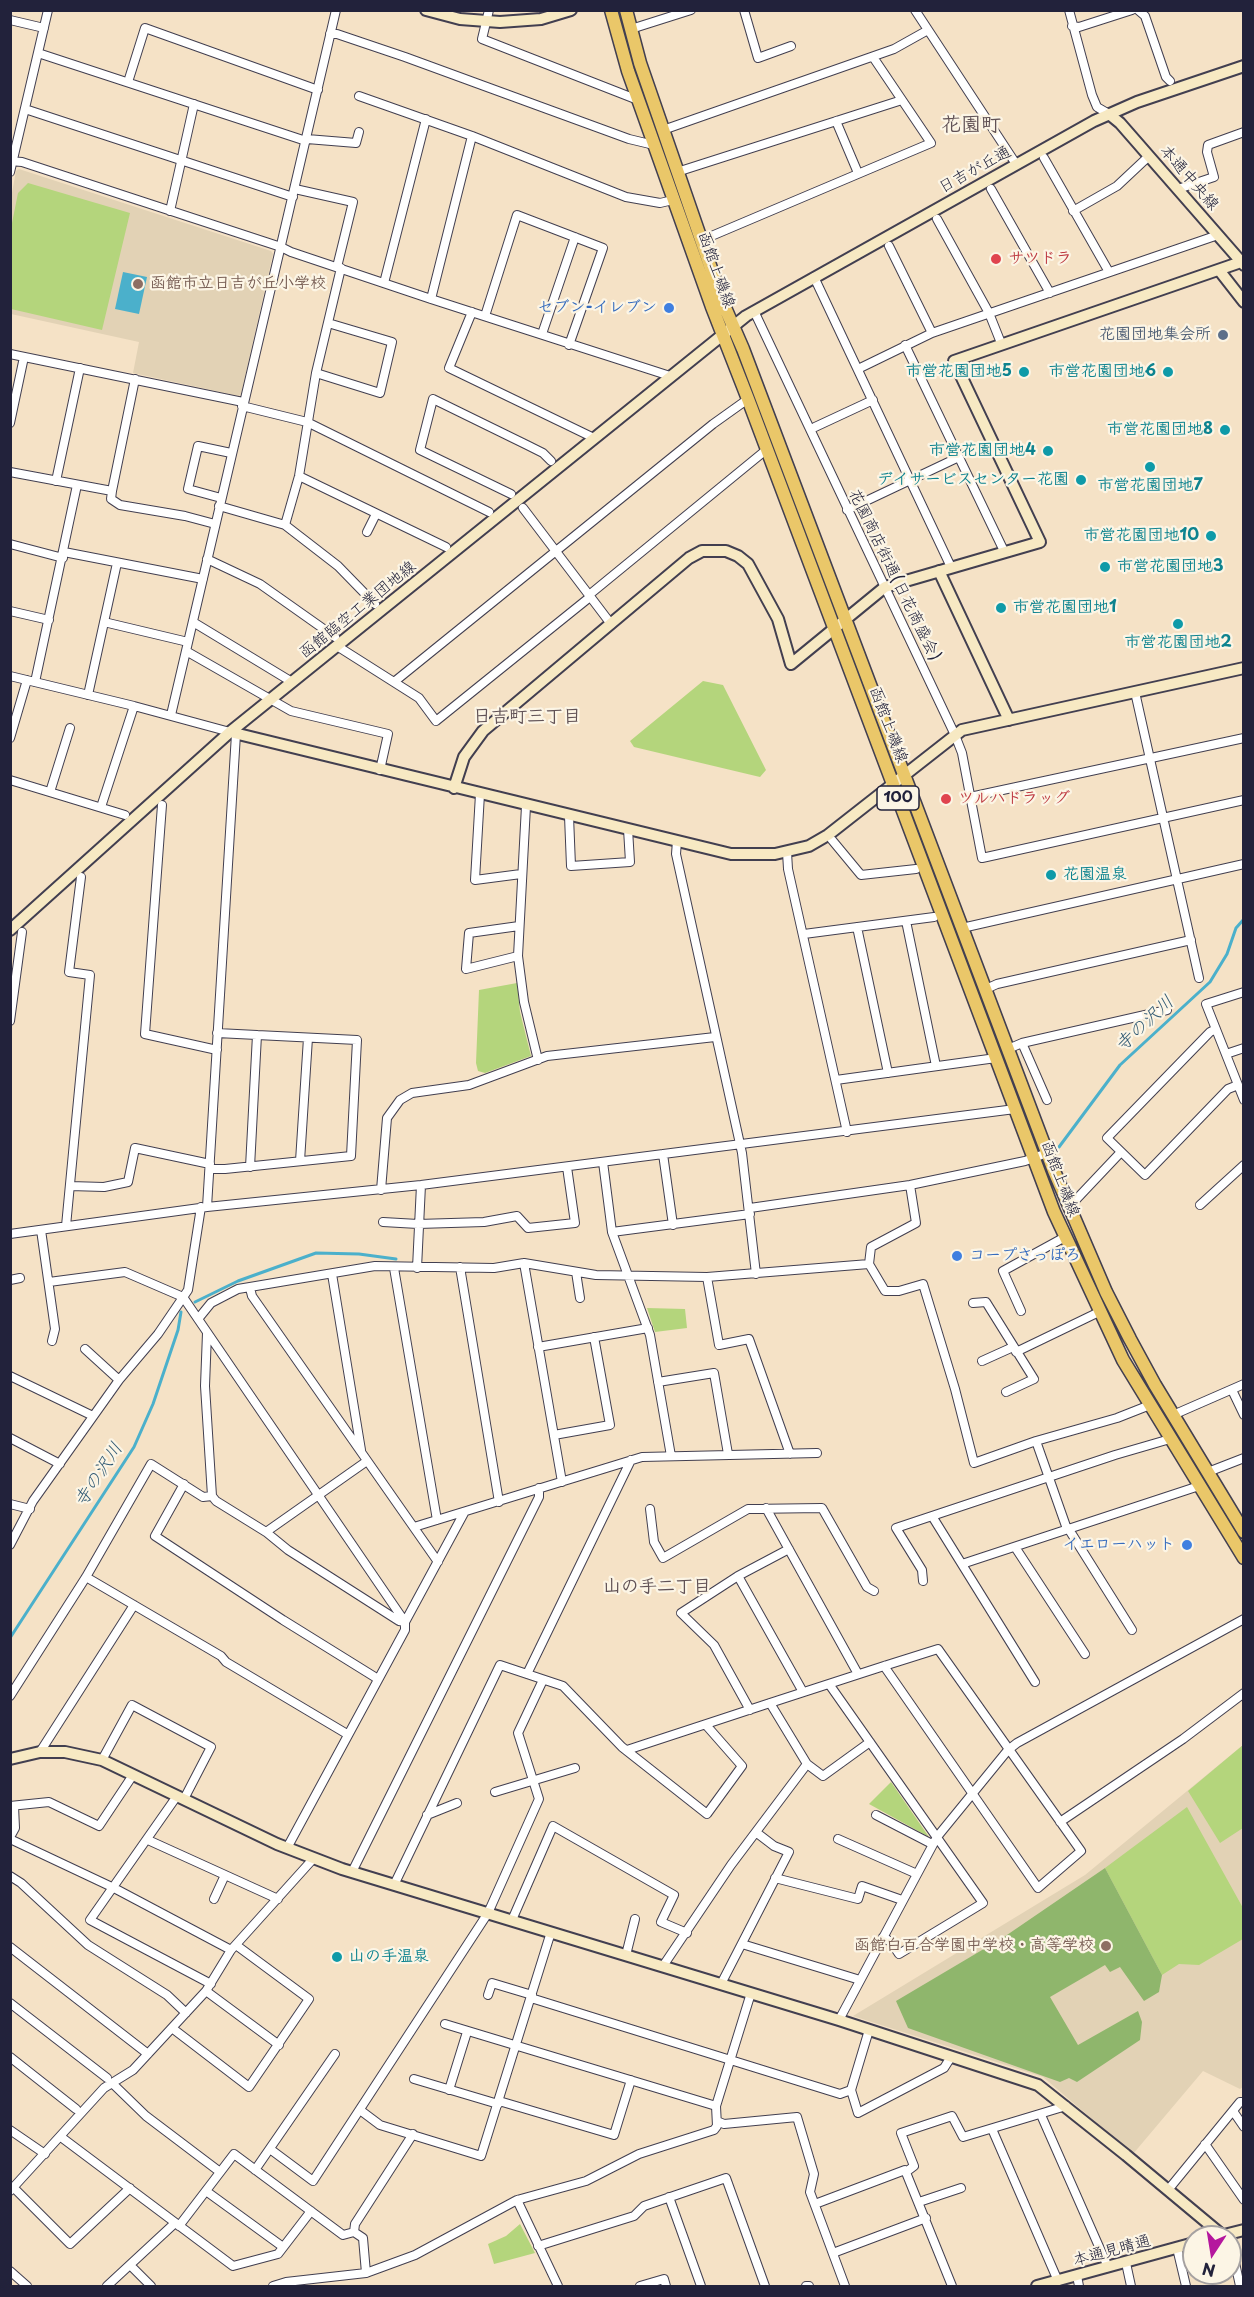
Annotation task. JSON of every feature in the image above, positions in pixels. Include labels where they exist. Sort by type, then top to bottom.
[{"type":"main road","name":"函館上磯線","points":[[611,10],[638,100],[673,200],[1065,1237],[1123,1360],[1242,1554]]},
{"type":"main road","name":"函館上磯線","points":[[626,10],[640,63],[733,326],[1047,1153],[1106,1292],[1155,1385],[1244,1532]]},
{"type":"street","points":[[10,172],[48,10]]},
{"type":"street","points":[[171,715],[336,10]]},
{"type":"street","points":[[426,10],[460,19],[489,16],[515,22],[541,19],[571,10]]},
{"type":"street","points":[[631,29],[691,10]]},
{"type":"street","points":[[744,10],[758,58],[791,46]]},
{"type":"street","points":[[915,10],[1016,164]]},
{"type":"street","points":[[1069,10],[1092,95],[1098,107],[1109,114]]},
{"type":"street","points":[[1072,26],[1079,27],[1132,10]]},
{"type":"street","points":[[1138,10],[1145,16],[1166,77],[1170,81]]},
{"type":"street","points":[[489,16],[482,39],[638,100]]},
{"type":"street","points":[[10,20],[44,28]]},
{"type":"street","points":[[128,82],[145,28],[318,90]]},
{"type":"street","points":[[663,130],[873,57],[894,49],[928,30]]},
{"type":"street","points":[[330,34],[337,34],[405,57],[629,139],[654,145]]},
{"type":"street","points":[[38,53],[306,140],[356,143],[359,132]]},
{"type":"street","points":[[702,240],[931,143],[873,57]]},
{"type":"street","name":"日吉が丘通","points":[[733,326],[754,311],[814,277],[1109,114],[1244,66]]},
{"type":"street","points":[[359,96],[472,136],[626,197],[660,203],[673,200]]},
{"type":"street","points":[[677,172],[902,100]]},
{"type":"street","points":[[170,211],[194,104]]},
{"type":"street","points":[[25,109],[182,160],[294,193],[353,202],[316,374],[299,476],[285,525]]},
{"type":"street","name":"本通中央線","points":[[1109,114],[1120,123],[1242,264]]},
{"type":"street","points":[[384,283],[426,119]]},
{"type":"street","points":[[836,121],[858,174]]},
{"type":"street","points":[[1178,189],[1214,177],[1207,152],[1208,145],[1244,132]]},
{"type":"street","points":[[431,298],[472,136]]},
{"type":"street","points":[[1073,211],[1117,186],[1149,156]]},
{"type":"street","points":[[1044,158],[1109,272]]},
{"type":"street","points":[[12,161],[281,247],[569,345],[670,376]]},
{"type":"street","points":[[991,189],[1050,292]]},
{"type":"street","points":[[485,316],[517,215],[603,248],[569,345]]},
{"type":"street","points":[[937,219],[989,313],[1001,343]]},
{"type":"street","points":[[858,369],[932,333],[1218,235]]},
{"type":"street","points":[[543,331],[575,237]]},
{"type":"street","points":[[889,246],[932,333]]},
{"type":"street","points":[[454,788],[464,757],[483,730],[689,558],[702,551],[714,550],[738,556],[754,571],[778,619],[791,664],[885,588],[1040,542],[1033,522],[954,361],[1001,343],[1242,264]]},
{"type":"street","points":[[1219,270],[1244,302]]},
{"type":"street","points":[[814,277],[951,567]]},
{"type":"street","name":"花園商店街通(日花商盛会)","points":[[754,311],[955,735],[962,753],[982,858],[1163,818]]},
{"type":"street","points":[[472,312],[449,368],[594,438]]},
{"type":"street","points":[[316,374],[380,393],[392,342],[328,323]]},
{"type":"street","name":"函館臨空工業団地線","points":[[16,931],[336,641],[733,326]]},
{"type":"street","points":[[905,345],[1004,551]]},
{"type":"street","points":[[10,354],[135,379],[243,404],[307,422],[489,512]]},
{"type":"street","points":[[10,423],[24,357]]},
{"type":"street","points":[[56,481],[80,368]]},
{"type":"street","points":[[135,379],[111,499],[120,505],[176,514],[215,524]]},
{"type":"street","points":[[512,494],[420,450],[433,399],[543,453],[551,461]]},
{"type":"street","points":[[394,682],[713,424],[748,399]]},
{"type":"street","points":[[815,427],[873,400]]},
{"type":"street","points":[[231,453],[198,446],[188,489],[285,525],[338,566],[375,604]]},
{"type":"street","points":[[207,559],[260,584],[336,641],[419,698],[436,721],[766,450]]},
{"type":"street","points":[[847,510],[959,457]]},
{"type":"street","points":[[10,472],[112,492]]},
{"type":"street","points":[[299,476],[446,547]]},
{"type":"street","points":[[10,738],[31,681],[49,620],[77,485]]},
{"type":"street","points":[[523,508],[611,624]]},
{"type":"street","points":[[367,532],[376,514]]},
{"type":"street","points":[[10,544],[203,579]]},
{"type":"street","points":[[88,695],[117,563]]},
{"type":"street","points":[[939,571],[1009,720]]},
{"type":"street","points":[[10,611],[49,620]]},
{"type":"street","points":[[104,622],[188,642]]},
{"type":"street","points":[[193,622],[292,682]]},
{"type":"street","points":[[186,651],[291,711],[388,734],[380,770]]},
{"type":"street","points":[[10,676],[171,715],[380,770],[731,855],[786,852],[809,846],[828,835],[893,786],[962,730],[1244,668]]},
{"type":"street","points":[[1136,692],[1199,978]]},
{"type":"street","points":[[101,807],[134,706]]},
{"type":"street","points":[[50,792],[70,728]]},
{"type":"street","points":[[10,1545],[33,1501],[119,1380],[158,1334],[188,1290],[210,1166],[233,733]]},
{"type":"street","points":[[970,796],[1244,738]]},
{"type":"street","points":[[10,780],[125,815]]},
{"type":"street","points":[[480,794],[476,880],[521,874]]},
{"type":"street","points":[[1163,818],[1244,800]]},
{"type":"street","points":[[162,805],[144,1034],[217,1050]]},
{"type":"street","points":[[526,806],[518,956],[524,1002],[538,1060]]},
{"type":"street","points":[[569,816],[571,866],[630,862],[628,829]]},
{"type":"street","points":[[832,840],[861,876],[916,869]]},
{"type":"street","points":[[677,842],[676,854],[740,1144],[756,1274]]},
{"type":"street","points":[[786,852],[847,1132]]},
{"type":"street","points":[[962,928],[1244,864]]},
{"type":"street","points":[[66,1226],[90,975],[69,972],[81,878]]},
{"type":"street","points":[[804,934],[934,917]]},
{"type":"street","points":[[906,921],[936,1066]]},
{"type":"street","points":[[518,956],[466,969],[469,933],[519,926]]},
{"type":"street","points":[[857,927],[888,1073]]},
{"type":"street","points":[[10,1021],[16,931]]},
{"type":"street","points":[[986,989],[997,984],[1191,940]]},
{"type":"street","points":[[1244,992],[1206,1004],[1244,1100]]},
{"type":"street","points":[[1008,1049],[1022,1043],[1167,1010]]},
{"type":"street","points":[[1216,1029],[1210,1032],[1107,1138],[1145,1175],[1228,1089],[1238,1085]]},
{"type":"street","points":[[70,1186],[104,1187],[128,1182],[135,1148],[210,1166],[250,1167],[351,1156],[357,1040],[217,1033]]},
{"type":"street","points":[[250,1167],[257,1035]]},
{"type":"street","points":[[381,1190],[386,1125],[399,1100],[420,1091],[469,1085],[547,1056],[715,1037]]},
{"type":"street","points":[[300,1161],[308,1038]]},
{"type":"street","points":[[1022,1043],[1047,1100]]},
{"type":"street","points":[[1226,1054],[1244,1048]]},
{"type":"street","points":[[836,1080],[996,1058]]},
{"type":"street","points":[[10,1234],[204,1207],[381,1190],[1016,1109]]},
{"type":"street","points":[[1069,1207],[1121,1152]]},
{"type":"street","points":[[612,1232],[673,1225],[910,1185],[1034,1158],[1047,1153]]},
{"type":"street","points":[[663,1154],[673,1225]]},
{"type":"street","points":[[603,1162],[612,1232],[648,1328],[671,1456]]},
{"type":"street","points":[[1200,1205],[1244,1165]]},
{"type":"street","points":[[383,1222],[418,1224],[484,1222],[517,1216],[528,1228],[575,1223],[567,1167]]},
{"type":"street","points":[[417,1268],[421,1185]]},
{"type":"street","points":[[910,1185],[916,1223],[871,1247],[869,1264],[885,1291],[899,1291],[923,1284],[955,1389],[974,1463],[1036,1441],[1117,1418],[1149,1405]]},
{"type":"street","points":[[41,1230],[55,1329],[52,1341]]},
{"type":"street","points":[[1022,1311],[1003,1271],[1065,1237]]},
{"type":"street","points":[[198,1319],[211,1303],[238,1289],[375,1266],[494,1268],[524,1263],[596,1275],[707,1277],[869,1264]]},
{"type":"street","points":[[524,1263],[562,1482]]},
{"type":"street","points":[[460,1267],[499,1502]]},
{"type":"street","points":[[394,1268],[437,1521]]},
{"type":"street","points":[[49,1282],[125,1272],[183,1297],[405,1622]]},
{"type":"street","points":[[576,1272],[580,1298]]},
{"type":"street","points":[[332,1274],[361,1452]]},
{"type":"street","points":[[707,1277],[719,1345],[749,1339],[790,1454]]},
{"type":"street","points":[[10,1280],[20,1278]]},
{"type":"street","points":[[250,1288],[252,1296],[438,1562]]},
{"type":"street","points":[[973,1303],[986,1302],[1034,1379],[1006,1392]]},
{"type":"street","points":[[982,1361],[1015,1350],[1099,1312]]},
{"type":"street","points":[[538,1347],[648,1328]]},
{"type":"street","points":[[207,1333],[204,1386],[212,1496],[216,1501],[266,1532],[298,1556],[399,1621],[405,1622]]},
{"type":"street","points":[[554,1436],[610,1425],[594,1337]]},
{"type":"street","points":[[85,1350],[119,1380]]},
{"type":"street","points":[[658,1382],[714,1373],[728,1454]]},
{"type":"street","points":[[10,1376],[93,1416]]},
{"type":"street","points":[[1173,1415],[1244,1384]]},
{"type":"street","points":[[1232,1390],[1244,1415]]},
{"type":"street","points":[[10,1438],[60,1464]]},
{"type":"street","points":[[923,1581],[922,1570],[896,1528],[1170,1439]]},
{"type":"street","points":[[1036,1441],[1067,1529],[1132,1630]]},
{"type":"street","points":[[414,1527],[642,1457],[818,1453]]},
{"type":"street","points":[[1208,1472],[1244,1458]]},
{"type":"street","points":[[527,1674],[631,1460]]},
{"type":"street","points":[[266,1532],[367,1461]]},
{"type":"street","points":[[10,1696],[86,1576],[151,1464],[203,1497],[212,1496]]},
{"type":"street","points":[[184,1484],[155,1536],[378,1679]]},
{"type":"street","points":[[963,1564],[1199,1486]]},
{"type":"street","points":[[352,1872],[539,1497],[539,1488]]},
{"type":"street","points":[[10,1504],[30,1509]]},
{"type":"street","points":[[766,1508],[858,1674]]},
{"type":"street","points":[[650,1509],[654,1542],[663,1558],[748,1509],[822,1508],[867,1587],[874,1591]]},
{"type":"street","points":[[287,1848],[405,1630],[405,1622],[464,1513]]},
{"type":"street","points":[[932,1516],[1035,1682]]},
{"type":"street","points":[[1015,1546],[1085,1654]]},
{"type":"street","points":[[750,1710],[714,1645],[681,1613],[738,1576],[789,1549]]},
{"type":"street","points":[[86,1576],[347,1734]]},
{"type":"street","points":[[738,1576],[802,1692]]},
{"type":"street","points":[[40,1752],[134,1605]]},
{"type":"street","points":[[839,2020],[935,1841],[971,1793],[1008,1750],[1244,1619]]},
{"type":"street","points":[[627,1750],[802,1692],[829,1684],[858,1674],[938,1649],[1082,1851],[1038,1888],[884,1666]]},
{"type":"street","points":[[394,1885],[500,1665],[563,1686],[627,1750],[707,1814],[742,1766],[706,1725]]},
{"type":"street","points":[[270,2149],[313,2181],[488,1912],[538,1799],[518,1733],[543,1680]]},
{"type":"street","points":[[829,1684],[935,1841],[983,1903],[899,1954],[891,1942],[883,1937]]},
{"type":"street","points":[[1060,1822],[1183,1739],[1244,1693]]},
{"type":"street","points":[[770,1703],[807,1764],[823,1776],[870,1742]]},
{"type":"street","points":[[102,1760],[132,1705],[211,1747],[180,1797],[90,1920],[209,1988],[279,2045]]},
{"type":"street","points":[[10,1759],[40,1752],[74,1753],[102,1760],[313,1859],[839,2020],[1038,2085],[1168,2190],[1207,2225]]},
{"type":"street","points":[[663,1966],[731,1865],[807,1764]]},
{"type":"street","points":[[495,1792],[575,1768]]},
{"type":"street","points":[[133,1775],[99,1826],[49,1802],[12,1806],[15,1828],[10,1838],[234,1948],[309,1999],[249,2087],[172,2028]]},
{"type":"street","points":[[427,1815],[457,1803]]},
{"type":"street","points":[[876,1815],[935,1841]]},
{"type":"street","points":[[512,1920],[553,1826],[674,1895],[661,1922],[687,1933]]},
{"type":"street","points":[[721,1984],[789,1852],[774,1846],[757,1833]]},
{"type":"street","points":[[838,1839],[917,1874]]},
{"type":"street","points":[[148,1840],[278,1899]]},
{"type":"street","points":[[130,2188],[70,2244],[12,2189],[105,2088],[109,2080],[133,2070],[209,1988],[234,1948],[313,1859]]},
{"type":"street","points":[[213,1899],[225,1875]]},
{"type":"street","points":[[10,1876],[21,1883],[88,1945],[167,1995],[186,2013]]},
{"type":"street","points":[[775,1878],[858,1899],[862,1886],[903,1900]]},
{"type":"street","points":[[626,1955],[635,1919]]},
{"type":"street","points":[[360,2110],[380,2125],[482,2156],[551,1932]]},
{"type":"street","points":[[742,1944],[860,1980]]},
{"type":"street","points":[[10,1947],[148,2054]]},
{"type":"street","points":[[488,1995],[492,1983],[730,2061],[840,2094],[851,2090]]},
{"type":"street","points":[[273,2286],[286,2282],[366,2273],[415,2254],[517,2200],[586,2181],[639,2154],[714,2130],[717,2121],[716,2106],[751,1993]]},
{"type":"street","points":[[10,2002],[109,2080],[146,2116],[220,2172]]},
{"type":"street","points":[[445,2024],[716,2106]]},
{"type":"street","points":[[869,2030],[851,2090],[858,2113],[944,2068],[951,2057]]},
{"type":"street","points":[[449,2090],[467,2032]]},
{"type":"street","points":[[255,2170],[334,2054]]},
{"type":"street","points":[[10,2057],[76,2109]]},
{"type":"street","points":[[414,2079],[614,2135],[632,2080]]},
{"type":"street","points":[[1168,2190],[1240,2102],[1244,2102]]},
{"type":"street","points":[[815,2204],[905,2170],[906,2172],[914,2166],[901,2133],[952,2116],[963,2137],[1065,2106]]},
{"type":"street","points":[[1233,2111],[1244,2127]]},
{"type":"street","points":[[1041,2115],[1108,2267]]},
{"type":"street","points":[[717,2121],[724,2124],[797,2116],[814,2174],[810,2192],[845,2286]]},
{"type":"street","points":[[992,2129],[1058,2281]]},
{"type":"street","points":[[10,2130],[45,2154]]},
{"type":"street","points":[[354,2232],[355,2224],[413,2134]]},
{"type":"street","points":[[61,2136],[233,2266],[278,2254],[311,2211]]},
{"type":"street","points":[[1205,2144],[1244,2200]]},
{"type":"street","points":[[107,2286],[177,2224],[234,2154],[343,2235],[354,2232],[363,2238],[366,2273]]},
{"type":"street","points":[[906,2172],[952,2286]]},
{"type":"street","points":[[538,2246],[634,2216],[644,2206],[726,2178],[765,2286]]},
{"type":"street","points":[[919,2202],[962,2188]]},
{"type":"street","points":[[206,2191],[283,2247]]},
{"type":"street","points":[[669,2197],[701,2286]]},
{"type":"street","points":[[517,2200],[558,2286]]},
{"type":"street","points":[[833,2253],[926,2218]]},
{"type":"street","name":"本通見晴通","points":[[1037,2286],[1058,2281],[1078,2281],[1108,2267],[1182,2247]]},
{"type":"street","points":[[1177,2248],[1186,2286]]},
{"type":"street","points":[[1126,2263],[1131,2286]]},
{"type":"street","points":[[130,2265],[151,2286]]},
{"type":"street","points":[[10,2271],[27,2286]]},
{"type":"street","points":[[640,2286],[663,2279],[666,2286]]},
{"type":"shaded area","name":"函館市立日吉が丘小学校","points":[[19,169],[271,251],[273,254],[239,396],[133,373],[139,342],[11,314],[11,198],[16,171]]},
{"type":"shaded area","name":"函館白百合学園中学校・高等学校","points":[[1243,1745],[1243,2087],[1240,2089],[1203,2071],[1133,2154],[1043,2077],[853,2016],[1085,1875]]},
{"type":"green space","points":[[28,183],[130,213],[102,330],[11,309],[11,228],[18,193]]},
{"type":"green space","points":[[703,681],[723,685],[766,770],[760,777],[634,747],[630,741]]},
{"type":"green space","points":[[517,983],[520,1012],[531,1056],[485,1073],[478,1071],[476,1063],[479,990]]},
{"type":"green space","points":[[647,1308],[685,1309],[687,1328],[655,1332]]},
{"type":"green space","points":[[1243,1745],[1243,1828],[1220,1843],[1188,1791]]},
{"type":"green space","points":[[891,1782],[929,1837],[869,1804]]},
{"type":"green space","points":[[1187,1807],[1243,1908],[1243,1939],[1199,1965],[1179,1964],[1162,1975],[1105,1868]]},
{"type":"green space","points":[[1105,1868],[1162,1975],[1159,1992],[1144,2001],[1120,1967],[1110,1972],[1105,1965],[1050,1997],[1078,2045],[1138,2011],[1142,2022],[1140,2040],[1077,2082],[1069,2078],[1060,2082],[908,2028],[896,2001],[1004,1937]]},
{"type":"green space","points":[[520,2224],[535,2253],[494,2264],[488,2244],[506,2236]]},
{"type":"water","points":[[123,272],[147,277],[139,314],[115,309]]},
{"type":"waterway","name":"寺の沢川","points":[[1059,1147],[1120,1065],[1210,982],[1227,954],[1236,928],[1244,919]]},
{"type":"waterway","name":"寺の沢川","points":[[195,1302],[238,1281],[316,1253],[359,1254],[396,1259]]},
{"type":"waterway","name":"寺の沢川","points":[[10,1638],[134,1447],[153,1404],[178,1330],[181,1312]]},
{"type":"place","name":"サツドラ","points":[[996,259]]},
{"type":"place","name":"函館市立日吉が丘小学校","points":[[138,284]]},
{"type":"place","name":"セブン-イレブン","points":[[669,308]]},
{"type":"place","name":"花園団地集会所","points":[[1223,335]]},
{"type":"place","name":"市営花園団地5","points":[[1024,372]]},
{"type":"place","name":"市営花園団地6","points":[[1168,372]]},
{"type":"place","name":"市営花園団地8","points":[[1225,430]]},
{"type":"place","name":"市営花園団地4","points":[[1048,451]]},
{"type":"place","name":"市営花園団地7","points":[[1150,467]]},
{"type":"place","name":"デイサービスセンター花園","points":[[1081,480]]},
{"type":"place","name":"市営花園団地10","points":[[1211,536]]},
{"type":"place","name":"市営花園団地3","points":[[1105,567]]},
{"type":"place","name":"市営花園団地1","points":[[1001,608]]},
{"type":"place","name":"市営花園団地2","points":[[1178,624]]},
{"type":"place","name":"ツルハドラッグ","points":[[946,799]]},
{"type":"place","name":"花園温泉","points":[[1051,875]]},
{"type":"place","name":"コープさっぽろ","points":[[957,1256]]},
{"type":"place","name":"イエローハット","points":[[1187,1545]]},
{"type":"place","name":"函館白百合学園中学校・高等学校","points":[[1106,1946]]},
{"type":"place","name":"山の手温泉","points":[[337,1957]]},
{"type":"district","name":"花園町","points":[[971,125]]},
{"type":"district","name":"日吉町三丁目","points":[[527,717]]},
{"type":"district","name":"山の手二丁目","points":[[657,1587]]}]
